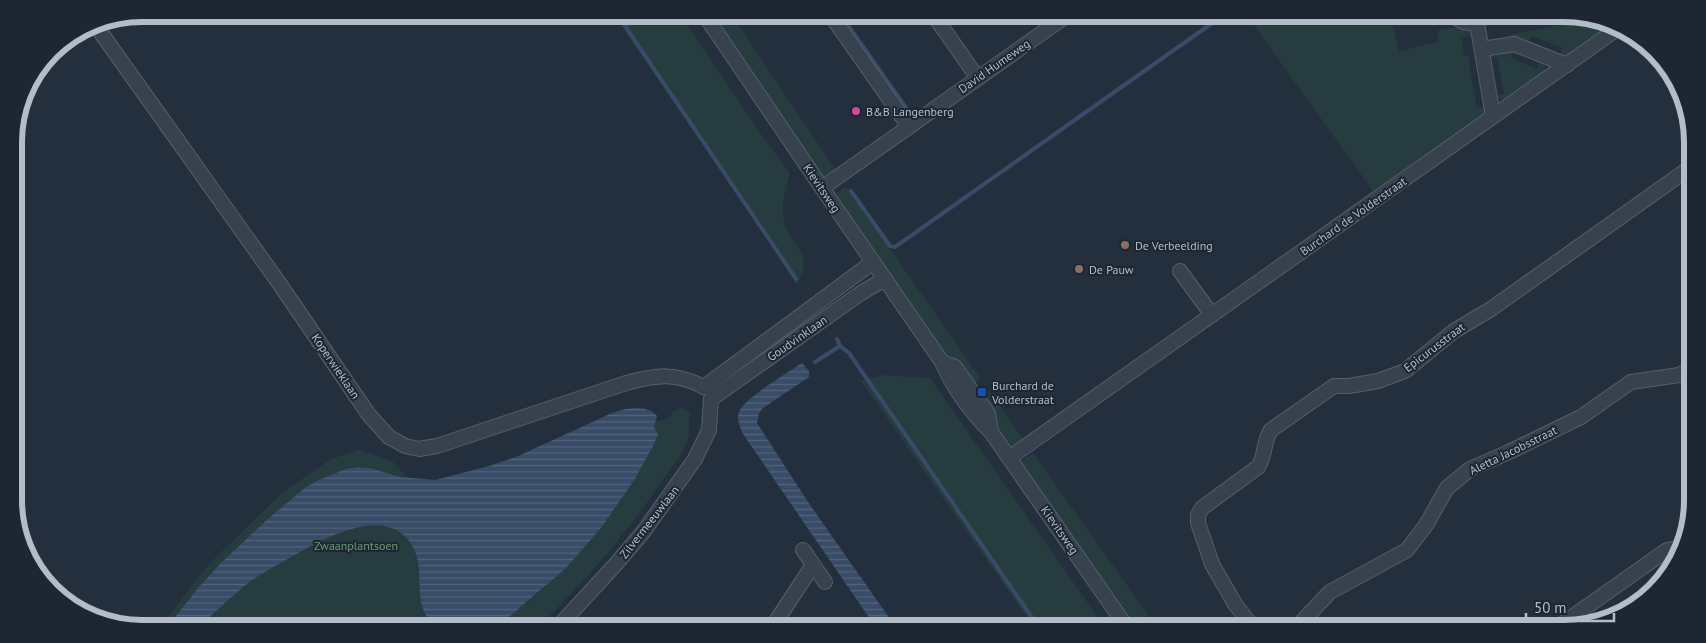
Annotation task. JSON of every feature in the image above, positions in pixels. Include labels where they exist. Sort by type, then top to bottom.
[{"type":"street","name":"Kievitsweg","points":[[709,22],[942,362],[947,373],[980,421],[991,432],[1122,620]]},
{"type":"street","points":[[836,22],[909,127]]},
{"type":"street","points":[[939,22],[977,77]]},
{"type":"street","name":"David Humeweg","points":[[822,188],[1057,22]]},
{"type":"street","points":[[1479,22],[1493,116]]},
{"type":"street","name":"Koperwieklaan","points":[[100,31],[279,283],[369,415],[389,437],[412,448],[419,449],[437,446],[626,383],[655,376],[690,380],[708,393]]},
{"type":"street","name":"Burchard de Volderstraat","points":[[1009,458],[1612,33]]},
{"type":"street","points":[[1482,50],[1514,44],[1566,65]]},
{"type":"street","name":"Epicurusstraat","points":[[1247,620],[1235,604],[1212,564],[1198,524],[1198,515],[1202,508],[1258,467],[1262,461],[1267,436],[1272,430],[1334,386],[1349,386],[1378,380],[1404,371],[1454,331],[1491,309],[1684,172]]},
{"type":"street","name":"Goudvinklaan","points":[[708,393],[873,262]]},
{"type":"street","points":[[1180,271],[1212,315]]},
{"type":"street","name":"Goudvinklaan","points":[[708,393],[884,278]]},
{"type":"street","name":"Aletta Jacobsstraat","points":[[1304,620],[1330,592],[1407,550],[1426,525],[1448,488],[1470,469],[1581,417],[1631,382],[1678,375],[1684,372]]},
{"type":"street","name":"Zilvermeeuwlaan","points":[[564,620],[644,531],[704,444],[709,430],[708,393]]},
{"type":"street","points":[[1568,620],[1667,550],[1673,549]]},
{"type":"street","points":[[803,550],[825,582]]},
{"type":"street","points":[[777,620],[813,565]]},
{"type":"green space","points":[[618,22],[685,22],[765,140],[790,173],[784,196],[783,214],[787,230],[803,257],[804,265],[797,285]]},
{"type":"green space","points":[[715,22],[736,22],[837,172],[824,181]]},
{"type":"green space","points":[[1252,22],[1379,22],[1380,26],[1392,24],[1399,51],[1439,42],[1437,31],[1457,27],[1472,33],[1472,35],[1462,38],[1464,56],[1468,56],[1477,108],[1485,107],[1486,112],[1373,191]]},
{"type":"green space","points":[[1571,23],[1605,30],[1567,58],[1560,56],[1563,48],[1531,36],[1527,44],[1512,38],[1510,35]]},
{"type":"green space","points":[[1514,50],[1511,58],[1537,69],[1540,61],[1545,68],[1542,75],[1506,101],[1496,96],[1504,94],[1497,57],[1489,58],[1492,54]]},
{"type":"green space","points":[[846,186],[981,379],[973,385],[959,364],[939,347],[834,195]]},
{"type":"green space","points":[[884,375],[930,378],[1100,620],[1029,620],[861,381]]},
{"type":"green space","points":[[985,385],[1023,439],[1009,449],[1001,438],[992,412],[977,391]]},
{"type":"green space","name":"Zwaanplantsoen","points":[[682,408],[691,412],[688,441],[680,456],[617,541],[588,576],[545,620],[165,620],[210,563],[282,493],[331,459],[360,450],[392,461],[501,574],[525,604],[565,569],[601,528],[635,479],[653,446],[656,421],[667,419],[675,410]]},
{"type":"green space","points":[[1033,453],[1152,620],[1128,620],[1019,463]]},
{"type":"green space","points":[[32,545],[60,588],[43,567]]},
{"type":"water","points":[[802,363],[809,371],[809,377],[763,408],[759,413],[757,423],[808,502],[891,620],[871,620],[743,434],[738,420],[742,407],[757,393]]},
{"type":"water","points":[[638,408],[649,410],[657,416],[654,427],[658,434],[635,479],[601,528],[565,569],[506,620],[430,620],[424,611],[421,601],[418,560],[414,549],[403,535],[389,527],[374,525],[339,533],[267,571],[248,583],[207,620],[173,620],[221,563],[268,519],[306,487],[319,480],[346,469],[358,467],[370,468],[400,477],[435,480],[516,457],[612,413]]},
{"type":"waterway","points":[[622,22],[796,279]]},
{"type":"waterway","points":[[846,22],[907,109]]},
{"type":"waterway","points":[[851,191],[890,246],[895,247],[1214,22]]},
{"type":"waterway","points":[[837,339],[840,346],[849,353],[1034,620]]},
{"type":"waterway","points":[[815,362],[840,346]]},
{"type":"place","name":"B&B Langenberg","points":[[856,111]]},
{"type":"place","name":"De Verbeelding","points":[[1125,245]]},
{"type":"place","name":"De Pauw","points":[[1079,269]]},
{"type":"place","name":"Burchard de Volderstraat","points":[[982,392]]}]
